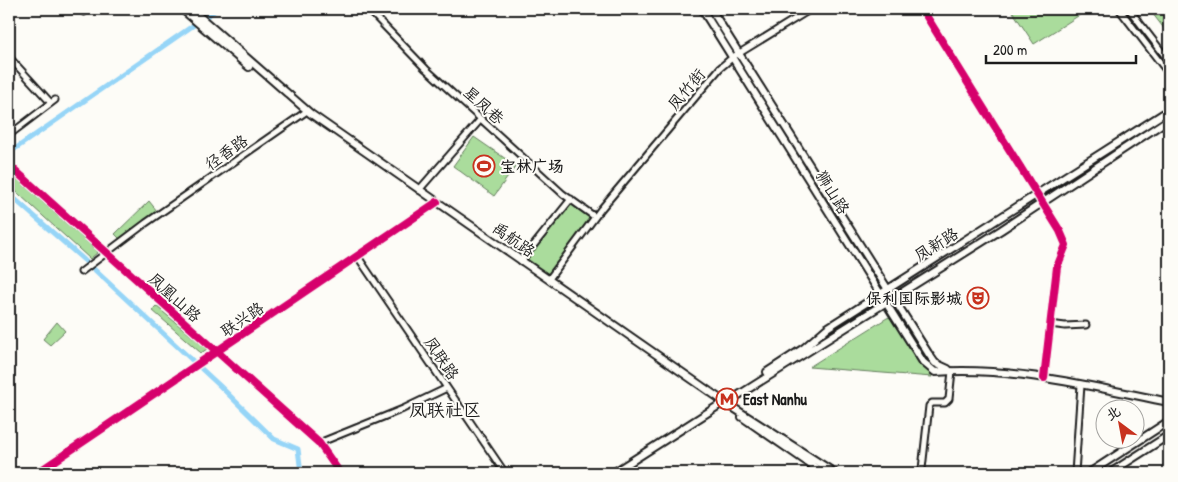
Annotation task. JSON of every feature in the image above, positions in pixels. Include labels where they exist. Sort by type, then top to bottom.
[{"type":"main road","name":"禹航路","points":[[182,9],[191,12],[306,112],[723,402],[836,473]]},
{"type":"main road","name":"狮山路","points":[[702,9],[923,362],[935,372],[952,370],[1044,378],[1169,402]]},
{"type":"main road","name":"狮山路","points":[[711,9],[935,363],[952,370]]},
{"type":"main road","name":"凤新路","points":[[723,402],[880,294],[1037,196],[1169,110]]},
{"type":"main road","name":"禹航路","points":[[306,112],[419,190],[436,204],[549,279],[823,473]]},
{"type":"main road","name":"凤新路","points":[[613,473],[723,402],[894,299],[1169,119]]},
{"type":"main road","points":[[1089,473],[1169,421]]},
{"type":"main road","points":[[1110,473],[1169,435]]},
{"type":"street","name":"星凤巷","points":[[368,9],[426,69],[571,199],[595,217]]},
{"type":"street","name":"凤竹街","points":[[549,279],[601,209],[720,68],[733,57],[811,9]]},
{"type":"street","points":[[922,9],[1041,204],[1060,231],[1066,245],[1057,267],[1044,378]]},
{"type":"street","points":[[1119,9],[1169,74]]},
{"type":"street","points":[[1129,9],[1169,61]]},
{"type":"street","points":[[9,57],[53,102],[10,132]]},
{"type":"street","name":"径香路","points":[[83,271],[105,252],[306,112]]},
{"type":"street","points":[[419,190],[481,119]]},
{"type":"street","name":"凤凰山路","points":[[9,165],[216,353],[319,443],[340,473]]},
{"type":"street","points":[[522,261],[571,199]]},
{"type":"street","name":"联兴路","points":[[37,473],[436,204]]},
{"type":"street","name":"凤联路","points":[[358,257],[506,473]]},
{"type":"street","points":[[1050,324],[1065,326],[1086,325]]},
{"type":"street","points":[[918,473],[922,469],[928,406],[932,403],[945,402],[949,399],[952,370]]},
{"type":"street","points":[[1076,473],[1081,385]]},
{"type":"street","points":[[319,443],[403,409],[447,388]]},
{"type":"green space","points":[[1011,9],[1089,9],[1034,44]]},
{"type":"green space","points":[[1149,9],[1169,9],[1169,35]]},
{"type":"green space","name":"宝林广场","points":[[474,137],[516,166],[494,196],[453,166]]},
{"type":"green space","points":[[9,172],[98,252],[90,259],[9,185]]},
{"type":"green space","points":[[149,201],[157,211],[120,239],[115,234]]},
{"type":"green space","points":[[571,203],[593,216],[549,276],[524,261]]},
{"type":"green space","points":[[156,306],[207,349],[201,353],[152,310]]},
{"type":"green space","points":[[894,316],[932,377],[809,367],[887,318]]},
{"type":"green space","points":[[57,322],[65,331],[50,345],[43,339]]},
{"type":"waterway","points":[[9,153],[217,9]]},
{"type":"waterway","points":[[9,194],[84,260],[220,386],[274,439],[298,449],[301,473]]},
{"type":"cycle path","points":[[922,9],[1060,231],[1066,245],[1057,267],[1044,378]]},
{"type":"cycle path","points":[[9,165],[319,443],[340,473]]},
{"type":"cycle path","points":[[37,473],[437,202]]},
{"type":"place","name":"宝林广场","points":[[484,166]]},
{"type":"place","name":"保利国际影城","points":[[978,298]]},
{"type":"place","name":"East Nanhu","points":[[727,399]]},
{"type":"district","name":"凤联社区","points":[[445,410]]}]
